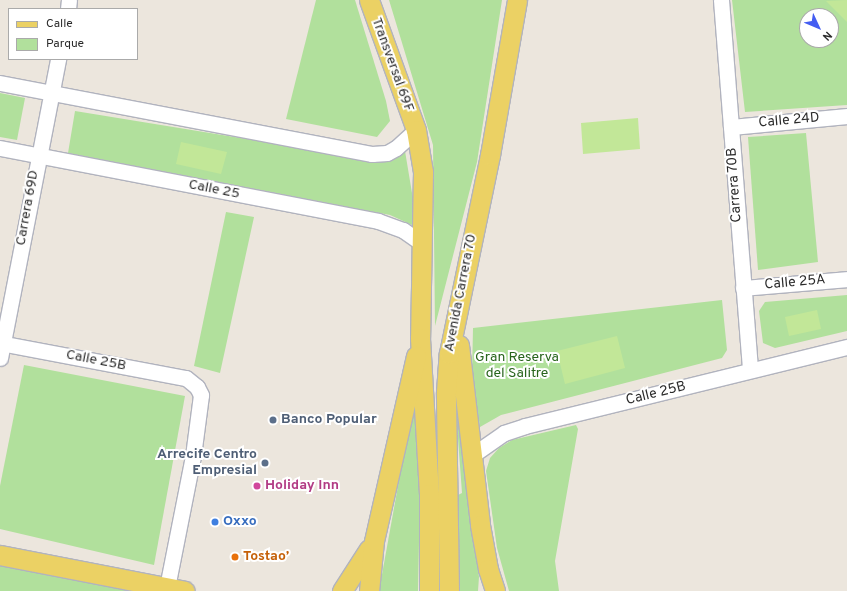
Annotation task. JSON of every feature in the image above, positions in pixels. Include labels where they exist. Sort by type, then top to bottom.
[{"type":"main road","name":"Transversal 69F","points":[[369,0],[416,130]]},
{"type":"main road","points":[[377,0],[377,24]]},
{"type":"main road","name":"Avenida Carrera 70","points":[[449,591],[447,374],[456,310],[490,155],[514,6]]},
{"type":"main road","name":"Avenida Carrera 70","points":[[416,130],[423,172],[423,244],[420,338],[429,494],[429,591]]},
{"type":"main road","points":[[456,310],[460,369],[488,569],[494,591]]},
{"type":"main road","points":[[369,591],[374,541],[420,338]]},
{"type":"main road","points":[[335,591],[347,584],[374,541]]},
{"type":"main road","points":[[0,555],[176,589]]},
{"type":"main road","points":[[486,591],[488,569]]},
{"type":"street","name":"Carrera 70B","points":[[721,0],[750,370]]},
{"type":"street","name":"Carrera 69D","points":[[1,348],[58,60]]},
{"type":"street","points":[[0,83],[51,94],[372,154],[387,152],[396,148],[416,130]]},
{"type":"street","name":"Calle 24D","points":[[731,127],[847,116]]},
{"type":"street","name":"Calle 25","points":[[0,148],[378,221],[403,230],[423,244]]},
{"type":"street","name":"Calle 25A","points":[[743,288],[847,279]]},
{"type":"street","name":"Calle 25B","points":[[472,456],[504,433],[525,426],[847,347]]},
{"type":"street","name":"Calle 25B","points":[[1,348],[191,380],[201,395],[176,589]]},
{"type":"green space","points":[[316,0],[355,0],[386,101],[390,121],[377,137],[286,119]]},
{"type":"green space","points":[[389,0],[502,0],[477,162],[435,326],[433,145]]},
{"type":"green space","points":[[732,0],[847,0],[847,105],[745,112]]},
{"type":"green space","points":[[847,0],[847,22],[839,14],[839,8],[833,8],[826,1]]},
{"type":"green space","points":[[0,93],[25,98],[17,140],[0,137]]},
{"type":"green space","points":[[75,111],[383,161],[405,151],[413,199],[412,225],[390,215],[68,153]]},
{"type":"green space","points":[[638,118],[640,149],[583,154],[581,123]]},
{"type":"green space","points":[[806,133],[818,262],[758,270],[748,137]]},
{"type":"green space","points":[[181,142],[227,152],[221,174],[176,164]]},
{"type":"green space","points":[[226,212],[254,217],[220,373],[194,366]]},
{"type":"green space","points":[[847,295],[847,331],[775,348],[763,343],[759,311],[765,302]]},
{"type":"green space","name":"Gran Reserva del Salitre","points":[[722,300],[727,350],[722,358],[501,415],[480,427],[472,375],[473,328]]},
{"type":"green space","points":[[817,310],[821,329],[789,336],[785,317]]},
{"type":"green space","points":[[617,336],[625,368],[565,384],[557,351]]},
{"type":"green space","points":[[24,365],[185,396],[154,565],[0,529],[0,486]]},
{"type":"green space","points":[[415,392],[420,493],[418,591],[379,591]]},
{"type":"green space","points":[[455,398],[479,577],[478,591],[458,591],[458,495],[462,493]]},
{"type":"green space","points":[[576,425],[578,429],[555,561],[559,591],[509,591],[497,548],[486,471],[490,458],[499,448],[512,440]]},
{"type":"green space","points":[[0,563],[139,591],[0,591]]},
{"type":"place","name":"Banco Popular","points":[[273,420]]},
{"type":"place","name":"Arrecife Centro Empresial","points":[[265,463]]},
{"type":"place","name":"Holiday Inn","points":[[257,486]]},
{"type":"place","name":"Oxxo","points":[[215,522]]},
{"type":"place","name":"Tostao’","points":[[235,557]]}]
